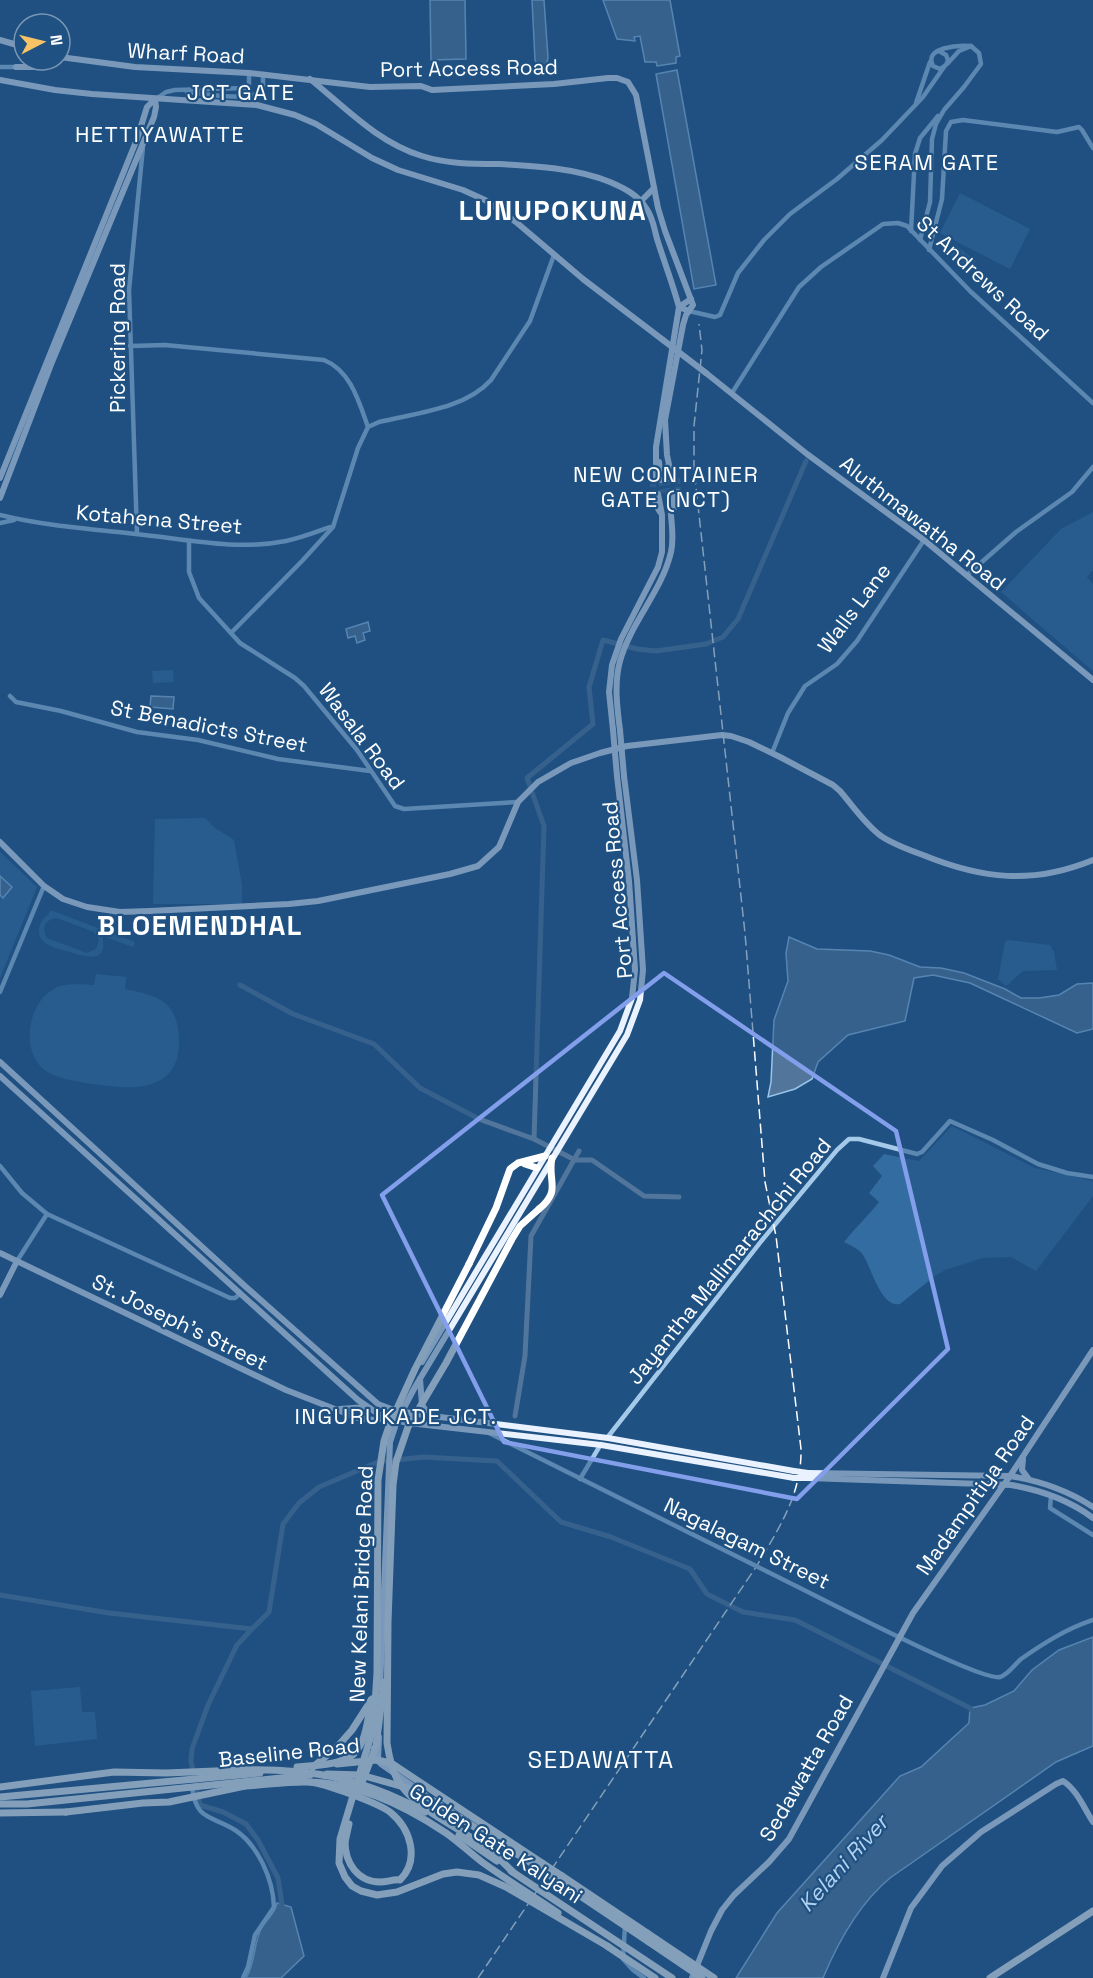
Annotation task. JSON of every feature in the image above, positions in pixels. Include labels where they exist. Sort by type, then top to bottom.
[{"type":"highway","points":[[513,1872],[490,1850],[407,1793],[397,1780],[389,1759],[387,1743],[388,1622],[393,1485],[400,1444],[408,1427],[441,1372],[520,1226],[552,1196],[548,1157],[513,1165],[507,1172],[496,1208],[415,1369],[385,1436],[378,1476],[376,1685],[372,1734],[339,1845],[341,1868],[349,1882],[361,1891],[381,1895],[402,1890],[443,1874],[480,1875],[506,1887],[609,1947]]},
{"type":"highway","points":[[513,1165],[529,1164],[551,1179]]},
{"type":"highway","points":[[310,1782],[348,1793],[356,1796],[362,1798],[392,1813],[407,1833],[412,1850],[409,1869],[400,1880],[376,1882],[363,1878],[352,1868],[345,1848],[348,1826],[356,1802],[358,1795],[368,1763],[376,1746],[381,1714],[388,1622]]},
{"type":"highway","points":[[240,1770],[337,1764],[347,1760],[355,1752],[363,1741],[368,1724],[377,1625]]},
{"type":"highway","points":[[313,1767],[337,1747],[352,1730],[372,1698]]},
{"type":"highway","name":"Baseline Road","points":[[205,1782],[377,1760]]},
{"type":"highway","name":"New Kelani Bridge Road","points":[[377,1760],[402,1768],[560,1878],[714,1978]]},
{"type":"highway","name":"Golden Gate Kalyani","points":[[0,1787],[114,1772],[297,1770],[332,1776],[371,1787],[432,1816],[672,1978]]},
{"type":"highway","name":"Baseline Road","points":[[205,1782],[323,1774],[351,1774],[374,1778]]},
{"type":"highway","name":"New Kelani Bridge Road","points":[[374,1778],[410,1788],[430,1798],[541,1865]]},
{"type":"highway","points":[[0,1797],[184,1780],[205,1782]]},
{"type":"highway","points":[[0,1804],[27,1804],[192,1787],[205,1782]]},
{"type":"highway","name":"Golden Gate Kalyani","points":[[0,1813],[66,1812],[169,1802],[244,1786],[326,1782],[365,1793],[417,1816],[447,1834],[483,1862],[655,1978]]},
{"type":"highway","name":"New Kelani Bridge Road","points":[[560,1878],[625,1926],[702,1978]]},
{"type":"highway","points":[[990,1978],[1093,1911]]},
{"type":"main road","name":"Wharf Road","points":[[72,60],[135,67],[249,73],[310,79]]},
{"type":"main road","name":"Port Access Road","points":[[310,79],[370,87],[421,86],[432,90],[554,84],[608,78],[622,79],[630,84],[636,95],[665,231],[691,306]]},
{"type":"main road","points":[[310,79],[375,133],[421,156],[463,164],[574,171],[617,185],[641,201],[653,221],[679,307],[656,447],[664,479],[665,420],[683,325],[691,306],[679,307]]},
{"type":"main road","name":"Aluthmawatha Road","points":[[0,80],[55,90],[266,106],[316,124],[398,170],[463,190],[485,200],[516,222],[554,255],[807,454],[924,540],[1093,680]]},
{"type":"main road","points":[[0,498],[45,380],[155,112],[155,99]]},
{"type":"main road","points":[[0,478],[137,139],[147,109],[155,99]]},
{"type":"main road","points":[[641,201],[654,188]]},
{"type":"main road","name":"Port Access Road","points":[[616,730],[621,659],[630,629],[658,567],[666,493]]},
{"type":"main road","points":[[666,493],[677,501],[671,514]]},
{"type":"main road","points":[[666,493],[671,514]]},
{"type":"main road","name":"Port Access Road","points":[[398,1411],[620,1031],[632,998],[634,954],[629,881],[621,776],[609,692],[612,665],[616,653],[657,587],[670,553],[673,537],[671,514]]},
{"type":"main road","points":[[0,842],[44,886],[63,898],[87,907],[120,912],[189,911],[318,901],[450,874],[478,866],[500,847],[520,800],[538,782],[571,763],[627,746],[722,735],[749,742],[840,791],[881,836],[905,848],[963,870],[1012,877],[1068,869],[1093,860]]},
{"type":"main road","name":"Port Access Road","points":[[548,1157],[567,1134],[627,1035],[640,1000],[642,953],[637,880],[621,776]]},
{"type":"main road","points":[[0,1062],[246,1287],[378,1404],[398,1411],[430,1416],[608,1438],[671,1454],[808,1476],[991,1484],[1028,1488],[1068,1503],[1093,1518]]},
{"type":"main road","points":[[0,1076],[366,1407],[390,1419]]},
{"type":"main road","name":"Port Access Road","points":[[398,1411],[420,1378],[540,1170]]},
{"type":"main road","name":"St. Joseph's Street","points":[[0,1253],[246,1372],[331,1408],[367,1419],[390,1419],[671,1454]]},
{"type":"main road","points":[[0,1295],[17,1261]]},
{"type":"main road","points":[[240,1294],[246,1287]]},
{"type":"main road","name":"Madampitiya Road","points":[[884,1663],[935,1580],[1004,1485],[1093,1350]]},
{"type":"main road","points":[[420,1378],[422,1405],[430,1416]]},
{"type":"main road","name":"St. Joseph's Street","points":[[331,1408],[366,1407]]},
{"type":"main road","name":"New Kelani Bridge Road","points":[[377,1760],[373,1742],[372,1698],[376,1664],[383,1436],[390,1419],[398,1411]]},
{"type":"main road","name":"New Kelani Bridge Road","points":[[377,1760],[380,1744],[378,1730],[390,1468],[390,1419]]},
{"type":"main road","points":[[1024,1455],[1022,1470],[1028,1478]]},
{"type":"main road","points":[[808,1476],[1010,1476],[1028,1478],[1073,1494],[1093,1507]]},
{"type":"main road","points":[[991,1484],[996,1489],[996,1495]]},
{"type":"main road","name":"Sedawatta Road","points":[[692,1978],[722,1910],[734,1895],[770,1862],[789,1839],[853,1725],[884,1663]]},
{"type":"main road","name":"New Kelani Bridge Road","points":[[378,1730],[389,1755],[402,1768]]},
{"type":"main road","points":[[351,1774],[366,1769],[377,1760],[430,1798]]},
{"type":"main road","points":[[883,1978],[911,1908],[942,1866],[981,1832],[1056,1784],[1063,1782],[1070,1785],[1093,1822]]},
{"type":"street","points":[[911,231],[917,144],[927,127],[964,87],[981,64],[979,53],[971,46],[955,46],[932,55],[915,105]]},
{"type":"street","points":[[691,306],[708,316],[720,315],[738,273],[764,240],[790,214],[860,159],[915,105],[959,51],[971,46]]},
{"type":"street","points":[[939,51],[946,55],[946,65]]},
{"type":"street","points":[[931,60],[935,68],[946,65]]},
{"type":"street","points":[[155,99],[166,92],[175,90],[244,88],[249,84],[249,73]]},
{"type":"street","points":[[175,90],[214,95],[252,96],[263,90],[263,74]]},
{"type":"street","points":[[920,240],[930,202],[932,139],[936,124],[944,110]]},
{"type":"street","points":[[929,250],[941,210],[946,130],[951,122],[963,120],[1057,132],[1079,128],[1093,148]]},
{"type":"street","name":"Pickering Road","points":[[137,534],[129,290],[143,141]]},
{"type":"street","name":"St Andrews Road","points":[[732,393],[799,287],[810,275],[882,224],[898,223],[907,226],[970,291],[1093,403]]},
{"type":"street","points":[[231,633],[333,527],[358,448],[368,428],[379,422],[467,400],[484,388],[495,376],[530,321],[554,255]]},
{"type":"street","points":[[691,306],[708,316]]},
{"type":"street","points":[[130,346],[165,345],[324,360],[338,369],[352,386],[368,428]]},
{"type":"street","points":[[967,575],[1016,532],[1072,492],[1093,467]]},
{"type":"street","name":"Kotahena Street","points":[[0,514],[16,520],[189,542],[244,544],[286,541],[333,527]]},
{"type":"street","name":"Kotahena Street","points":[[0,523],[16,520]]},
{"type":"street","name":"Walls Lane","points":[[772,753],[788,713],[805,686],[837,664],[856,641],[924,540]]},
{"type":"street","name":"Wasala Road","points":[[189,542],[189,572],[200,598],[240,643],[304,686],[357,750],[395,806],[404,809],[520,800]]},
{"type":"street","name":"St Benadicts Street","points":[[10,696],[16,702],[61,711],[137,732],[198,740],[278,759],[370,771]]},
{"type":"street","points":[[0,992],[44,886]]},
{"type":"street","name":"Jayantha Mallimarachchi Road","points":[[580,1479],[601,1445],[763,1239],[837,1150],[849,1139],[859,1139],[917,1154],[922,1152],[950,1121],[993,1140],[1038,1164],[1067,1173],[1093,1177]]},
{"type":"street","points":[[0,1166],[22,1193],[47,1214],[230,1298],[235,1298],[240,1294]]},
{"type":"street","points":[[17,1261],[47,1214]]},
{"type":"street","name":"Nagalagam Street","points":[[488,1432],[899,1637],[968,1669],[993,1677],[1002,1676],[1048,1640],[1093,1620]]},
{"type":"street","points":[[1051,1496],[1050,1508],[1093,1535]]},
{"type":"street","points":[[192,1787],[195,1802],[201,1813],[236,1831],[253,1848],[266,1871],[271,1887],[274,1906],[255,1935],[250,1960],[243,1978]]},
{"type":"street","points":[[625,1926],[623,1959],[644,1978]]},
{"type":"highlighted area","points":[[664,973],[896,1131],[948,1349],[797,1499],[504,1442],[382,1195]]},
{"type":"shaded area","points":[[960,193],[1030,229],[1010,269],[940,233]]},
{"type":"shaded area","points":[[958,247],[976,261],[969,269],[951,255]]},
{"type":"shaded area","points":[[1093,512],[1093,570],[1087,577],[1093,584],[1093,671],[1001,592],[1061,529]]},
{"type":"shaded area","points":[[173,670],[174,682],[153,683],[152,671]]},
{"type":"shaded area","points":[[205,818],[215,828],[234,840],[242,885],[242,904],[153,904],[155,819]]},
{"type":"shaded area","points":[[0,852],[37,887],[0,978]]},
{"type":"shaded area","points":[[50,910],[135,942],[133,947],[102,936],[102,951],[99,955],[89,957],[55,948],[43,941],[39,933],[40,924]],"holes":[[[57,918],[94,932],[99,940],[96,949],[87,953],[47,938],[44,928],[47,922]]]},
{"type":"shaded area","points":[[1008,940],[1050,945],[1054,952],[1057,970],[1023,971],[1006,986],[998,979],[1005,942]]},
{"type":"shaded area","points":[[96,974],[126,977],[125,989],[147,994],[164,1002],[170,1008],[179,1039],[177,1058],[171,1071],[160,1080],[148,1085],[133,1087],[101,1085],[55,1076],[38,1063],[32,1053],[30,1028],[38,1005],[45,996],[63,985],[94,985]]},
{"type":"shaded area","points":[[952,1126],[1035,1168],[1093,1181],[1093,1196],[1036,1271],[1011,1257],[983,1258],[945,1270],[900,1304],[893,1304],[882,1294],[861,1253],[844,1242],[879,1202],[869,1193],[882,1176],[873,1166],[884,1154],[919,1161]]},
{"type":"shaded area","points":[[80,1687],[82,1712],[95,1712],[97,1739],[35,1746],[31,1691]]},
{"type":"water","points":[[430,0],[465,0],[466,59],[431,60]]},
{"type":"water","points":[[532,0],[544,0],[548,58],[545,71],[541,71],[535,60]]},
{"type":"water","points":[[603,0],[670,0],[680,56],[676,57],[676,63],[657,66],[656,62],[645,62],[640,36],[634,37],[635,41],[617,39]]},
{"type":"water","points":[[677,70],[716,285],[694,289],[656,74]]},
{"type":"water","points":[[368,622],[370,631],[363,633],[365,640],[357,643],[355,636],[348,638],[346,629]]},
{"type":"water","points":[[151,696],[174,697],[173,709],[150,707]]},
{"type":"water","points":[[0,876],[12,887],[3,898],[0,895]]},
{"type":"water","points":[[789,937],[817,949],[870,951],[889,955],[920,967],[941,968],[964,973],[1005,989],[1021,998],[1059,995],[1077,984],[1093,983],[1093,1029],[1077,1033],[970,983],[933,975],[914,978],[905,1021],[848,1035],[818,1062],[812,1079],[795,1089],[768,1097],[771,1082],[774,1020],[788,981],[786,953]]},
{"type":"water","name":"Kelani River","points":[[1093,1637],[1093,1746],[1056,1762],[890,1878],[869,1899],[851,1924],[823,1978],[736,1978],[777,1913],[900,1776],[921,1767],[969,1723],[970,1708],[985,1705],[1014,1691],[1032,1670],[1059,1650]]},
{"type":"water","points":[[277,1903],[291,1907],[304,1956],[281,1978],[246,1978],[259,1933],[275,1911]]},
{"type":"waterway","points":[[240,985],[293,1014],[374,1044],[420,1088],[479,1119],[534,1139],[544,826],[527,778],[593,724],[589,687],[603,640],[637,649],[656,651],[706,644],[723,637],[738,619],[806,461]]},
{"type":"waterway","points":[[534,1139],[575,1160],[592,1160],[644,1196],[679,1197]]},
{"type":"waterway","points":[[515,1416],[525,1356],[531,1236],[579,1151]]},
{"type":"waterway","points":[[0,1595],[109,1613],[252,1629],[269,1612],[283,1524],[299,1503],[319,1487],[378,1462],[423,1457],[497,1461],[561,1522],[611,1537],[690,1569],[707,1594],[743,1612],[795,1620],[970,1708],[973,1712]]},
{"type":"waterway","points":[[252,1629],[237,1645],[208,1705],[192,1749],[191,1761],[200,1805],[223,1812],[246,1824],[258,1840],[278,1878],[282,1905]]},
{"type":"tunnel","points":[[677,478],[678,492]]},
{"type":"tunnel","points":[[667,479],[668,493]]},
{"type":"tunnel","points":[[661,480],[663,493]]},
{"type":"tunnel","points":[[653,481],[654,494]]},
{"type":"railway","points":[[478,1978],[756,1567],[787,1511],[800,1465],[801,1449],[776,1236],[765,1182],[745,933],[694,469],[694,426],[702,350],[699,324]]},
{"type":"district","name":"JCT GATE","points":[[241,92]]},
{"type":"district","name":"HETTIYAWATTE","points":[[160,134]]},
{"type":"district","name":"SERAM GATE","points":[[927,162]]},
{"type":"district","name":"LUNUPOKUNA","points":[[553,210]]},
{"type":"district","name":"NEW CONTAINER GATE (NCT)","points":[[666,486]]},
{"type":"district","name":"BLOEMENDHAL","points":[[200,925]]},
{"type":"district","name":"INGURUKADE JCT.","points":[[396,1416]]},
{"type":"district","name":"SEDAWATTA","points":[[601,1759]]}]
